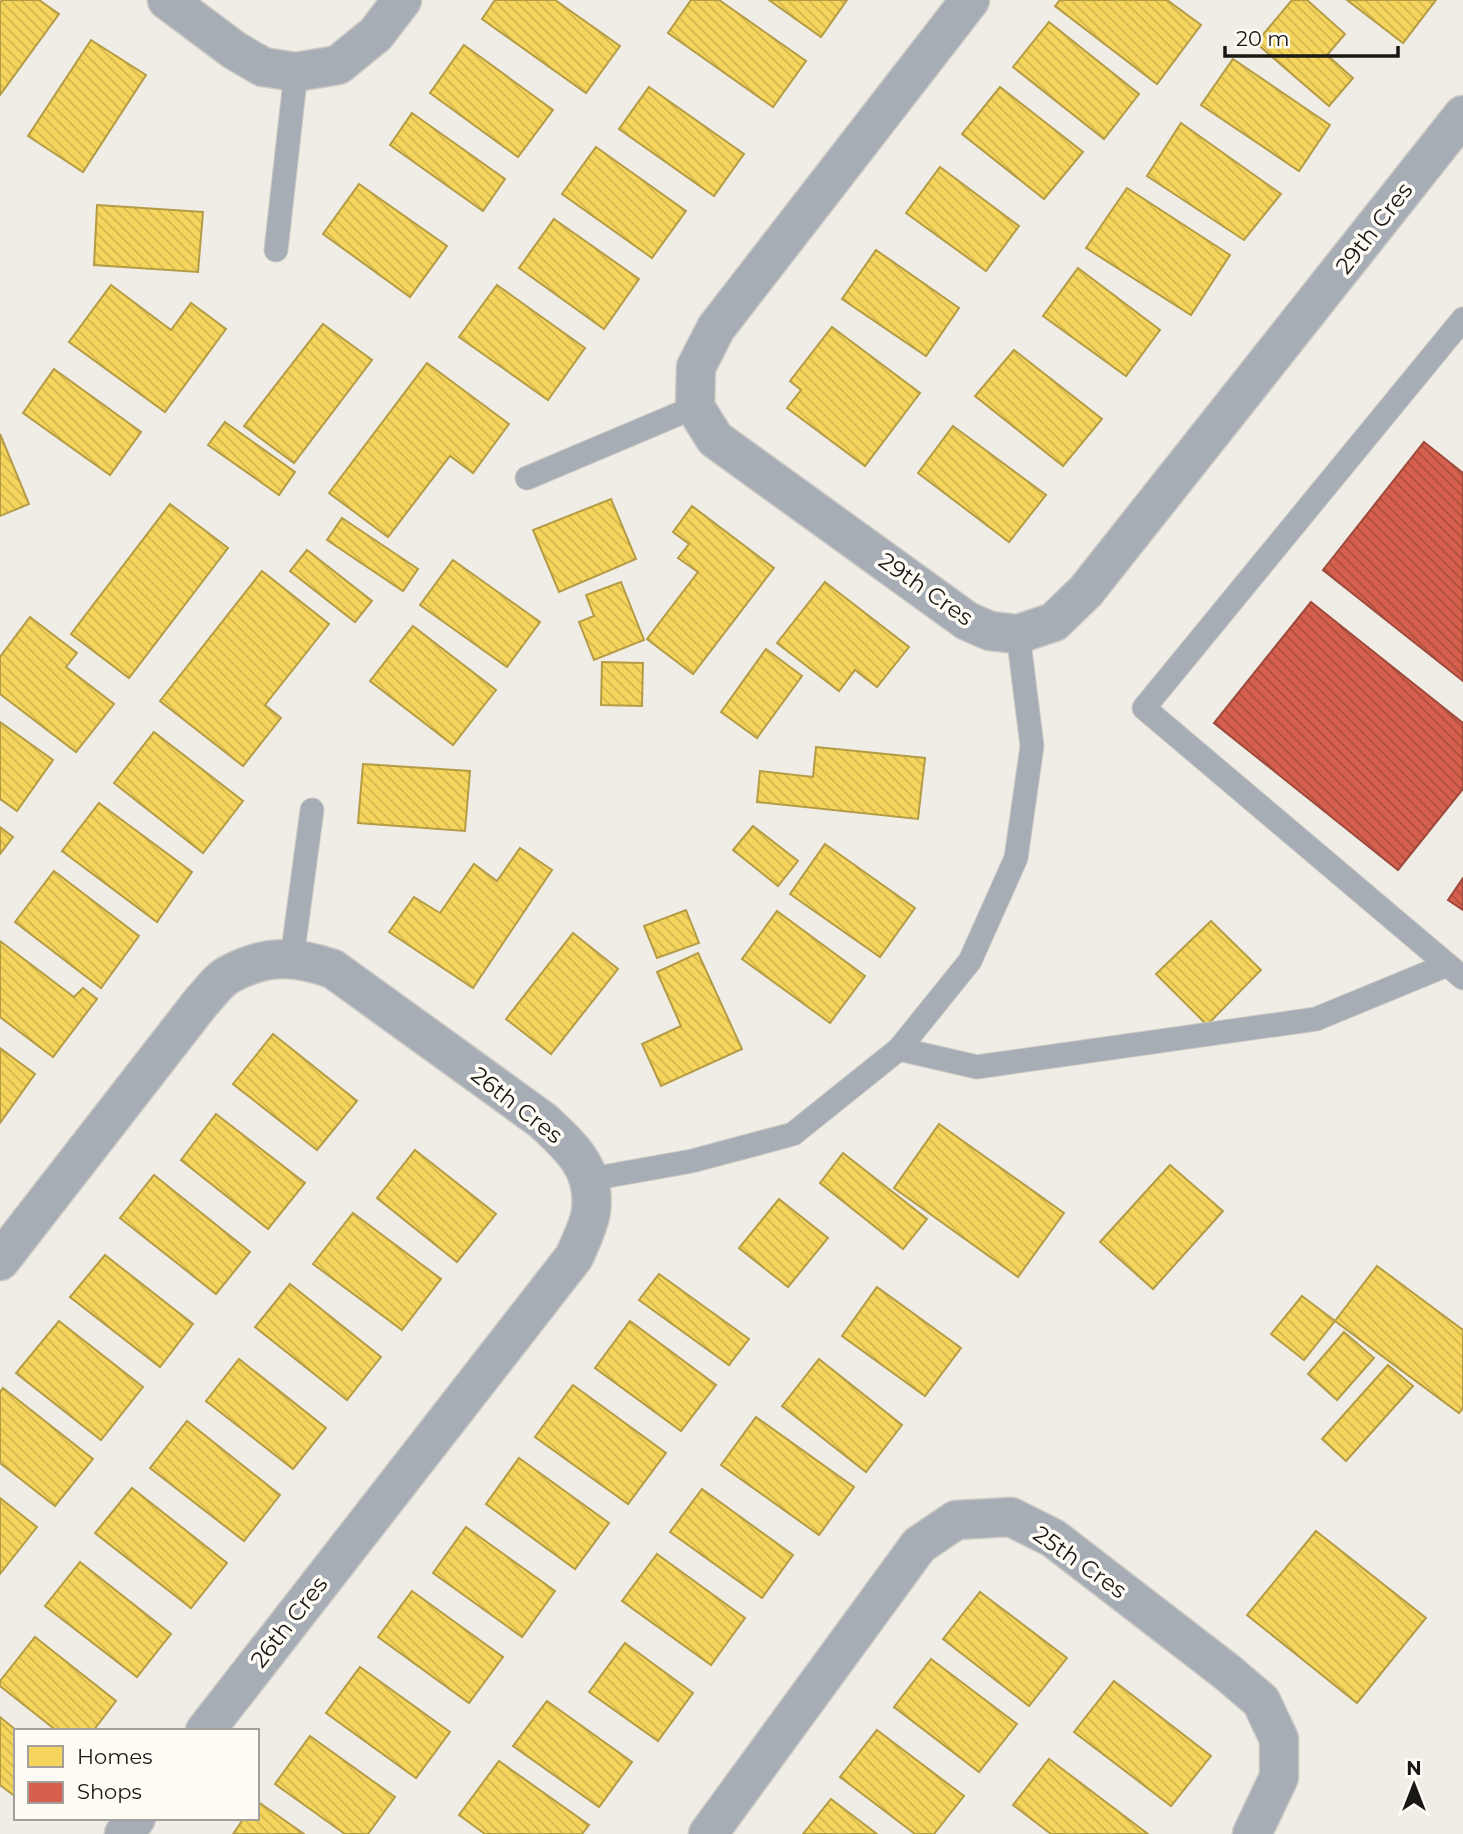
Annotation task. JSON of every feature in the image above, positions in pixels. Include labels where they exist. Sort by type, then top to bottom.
[{"type":"street","points":[[167,0],[234,50],[263,67],[296,72],[338,65],[376,34],[402,0]]},
{"type":"street","points":[[695,407],[696,367],[716,328],[970,0]]},
{"type":"street","name":"29th Cres","points":[[695,407],[715,439],[967,621],[990,631],[1018,634],[1054,622],[1086,591],[1463,115]]},
{"type":"street","name":"26th Cres","points":[[0,1261],[202,1001],[228,974],[268,960],[292,958],[332,970],[542,1120],[573,1148],[591,1179],[591,1212],[574,1257],[207,1729]]},
{"type":"street","name":"25th Cres","points":[[708,1834],[919,1545],[956,1520],[1011,1517],[1053,1538],[1261,1701],[1279,1739],[1279,1777],[1252,1834]]},
{"type":"lane","points":[[276,250],[296,72]]},
{"type":"lane","points":[[1455,972],[1144,708],[1463,319]]},
{"type":"lane","points":[[527,478],[695,407]]},
{"type":"lane","points":[[591,1179],[692,1161],[793,1134],[900,1049],[970,961],[1016,858],[1032,746],[1018,634]]},
{"type":"lane","points":[[292,958],[312,810]]},
{"type":"lane","points":[[900,1049],[977,1067],[1316,1019],[1455,972]]},
{"type":"building: Homes","points":[[2,0],[39,0],[59,14],[0,95],[0,3]]},
{"type":"building: Homes","points":[[495,0],[555,0],[620,46],[586,93],[482,19]]},
{"type":"building: Homes","points":[[691,0],[719,0],[806,61],[773,107],[668,33]]},
{"type":"building: Homes","points":[[769,0],[847,0],[821,37]]},
{"type":"building: Homes","points":[[1060,0],[1167,0],[1201,25],[1157,84],[1055,6]]},
{"type":"building: Homes","points":[[1292,0],[1307,0],[1345,34],[1327,55],[1353,78],[1329,106],[1256,43]]},
{"type":"building: Homes","points":[[1347,0],[1436,0],[1403,43]]},
{"type":"building: Homes","points":[[1049,22],[1139,94],[1104,139],[1013,67]]},
{"type":"building: Homes","points":[[91,40],[146,75],[83,172],[28,136]]},
{"type":"building: Homes","points":[[464,45],[553,110],[518,157],[430,93]]},
{"type":"building: Homes","points":[[1233,59],[1330,125],[1299,171],[1201,105]]},
{"type":"building: Homes","points":[[649,87],[744,154],[714,196],[619,129]]},
{"type":"building: Homes","points":[[1000,87],[1083,152],[1044,199],[962,134]]},
{"type":"building: Homes","points":[[412,113],[505,179],[483,211],[390,145]]},
{"type":"building: Homes","points":[[1181,123],[1281,194],[1244,240],[1147,176]]},
{"type":"building: Homes","points":[[596,147],[686,211],[652,258],[562,194]]},
{"type":"building: Homes","points":[[940,167],[1019,226],[986,271],[906,213]]},
{"type":"building: Homes","points":[[359,184],[447,246],[410,297],[323,234]]},
{"type":"building: Homes","points":[[1127,188],[1230,255],[1191,315],[1086,248]]},
{"type":"building: Homes","points":[[97,205],[203,212],[198,272],[94,265]]},
{"type":"building: Homes","points":[[554,219],[639,279],[604,329],[519,268]]},
{"type":"building: Homes","points":[[876,250],[959,308],[926,356],[842,299]]},
{"type":"building: Homes","points":[[1078,268],[1160,330],[1126,376],[1043,316]]},
{"type":"building: Homes","points":[[111,285],[171,330],[191,303],[226,329],[165,412],[69,342]]},
{"type":"building: Homes","points":[[497,285],[585,348],[548,400],[459,337]]},
{"type":"building: Homes","points":[[323,324],[372,360],[294,463],[244,426]]},
{"type":"building: Homes","points":[[832,327],[920,393],[865,466],[787,408],[801,390],[790,381]]},
{"type":"building: Homes","points":[[1014,350],[1102,419],[1063,466],[975,396]]},
{"type":"building: Homes","points":[[427,363],[509,424],[473,473],[450,456],[388,537],[329,493]]},
{"type":"building: Homes","points":[[54,369],[141,432],[110,475],[23,413]]},
{"type":"building: Homes","points":[[225,422],[295,472],[279,495],[208,445]]},
{"type":"building: Homes","points":[[953,426],[1046,495],[1009,542],[918,473]]},
{"type":"building: Homes","points":[[0,434],[29,504],[0,516]]},
{"type":"building: Homes","points":[[611,499],[636,559],[559,592],[533,530]]},
{"type":"building: Homes","points":[[170,504],[228,548],[129,678],[71,634]]},
{"type":"building: Homes","points":[[692,506],[774,568],[693,674],[647,639],[698,572],[678,558],[689,544],[673,532]]},
{"type":"building: Homes","points":[[342,518],[418,569],[403,591],[327,540]]},
{"type":"building: Homes","points":[[307,550],[372,601],[355,622],[290,571]]},
{"type":"building: Homes","points":[[453,560],[540,622],[507,667],[420,605]]},
{"type":"building: Homes","points":[[262,571],[329,624],[265,705],[281,718],[243,766],[160,701]]},
{"type":"building: Homes","points":[[621,582],[644,640],[594,660],[579,622],[594,616],[586,595]]},
{"type":"building: Homes","points":[[825,582],[909,647],[877,687],[855,670],[839,691],[777,643]]},
{"type":"building: Homes","points":[[30,617],[77,653],[66,667],[114,704],[76,752],[0,694],[0,657]]},
{"type":"building: Homes","points":[[413,626],[496,690],[453,745],[370,681]]},
{"type":"building: Homes","points":[[766,649],[802,676],[757,738],[721,712]]},
{"type":"building: Homes","points":[[602,662],[643,663],[642,706],[601,705]]},
{"type":"building: Homes","points":[[0,722],[53,760],[17,811],[0,799]]},
{"type":"building: Homes","points":[[154,732],[243,801],[203,853],[114,783]]},
{"type":"building: Homes","points":[[816,747],[925,758],[918,819],[757,802],[760,771],[813,777]]},
{"type":"building: Homes","points":[[363,764],[470,771],[465,831],[358,823]]},
{"type":"building: Homes","points":[[99,803],[192,872],[157,922],[62,851]]},
{"type":"building: Homes","points":[[753,826],[798,861],[778,886],[733,850]]},
{"type":"building: Homes","points":[[0,827],[13,837],[0,854]]},
{"type":"building: Homes","points":[[825,844],[915,908],[880,957],[790,894]]},
{"type":"building: Homes","points":[[520,848],[552,870],[473,988],[389,932],[414,897],[440,913],[474,864],[497,881]]},
{"type":"building: Homes","points":[[54,871],[139,936],[101,988],[15,922]]},
{"type":"building: Homes","points":[[686,910],[699,943],[657,958],[644,926]]},
{"type":"building: Homes","points":[[777,911],[865,976],[830,1023],[742,959]]},
{"type":"building: Homes","points":[[1211,921],[1261,970],[1207,1025],[1156,974]]},
{"type":"building: Homes","points":[[573,933],[618,969],[551,1054],[506,1019]]},
{"type":"building: Homes","points":[[0,941],[74,997],[83,988],[97,999],[53,1057],[0,1017]]},
{"type":"building: Homes","points":[[698,953],[742,1049],[661,1086],[642,1044],[681,1026],[657,972]]},
{"type":"building: Homes","points":[[273,1034],[357,1101],[317,1150],[233,1084]]},
{"type":"building: Homes","points":[[0,1048],[35,1074],[0,1123]]},
{"type":"building: Homes","points":[[216,1114],[305,1183],[268,1229],[181,1160]]},
{"type":"building: Homes","points":[[939,1124],[1064,1213],[1018,1277],[894,1188]]},
{"type":"building: Homes","points":[[415,1150],[496,1214],[457,1262],[377,1198]]},
{"type":"building: Homes","points":[[843,1153],[927,1219],[903,1249],[820,1183]]},
{"type":"building: Homes","points":[[1170,1165],[1223,1211],[1153,1289],[1100,1242]]},
{"type":"building: Homes","points":[[154,1175],[250,1252],[216,1294],[120,1218]]},
{"type":"building: Homes","points":[[779,1199],[828,1238],[788,1287],[739,1248]]},
{"type":"building: Homes","points":[[353,1213],[441,1279],[402,1330],[313,1264]]},
{"type":"building: Homes","points":[[105,1255],[193,1324],[160,1367],[70,1297]]},
{"type":"building: Homes","points":[[1377,1266],[1463,1330],[1463,1408],[1459,1413],[1335,1321]]},
{"type":"building: Homes","points":[[659,1274],[749,1339],[729,1365],[639,1300]]},
{"type":"building: Homes","points":[[290,1284],[381,1357],[347,1400],[255,1327]]},
{"type":"building: Homes","points":[[877,1287],[961,1348],[925,1396],[842,1336]]},
{"type":"building: Homes","points":[[1302,1296],[1335,1321],[1304,1360],[1271,1334]]},
{"type":"building: Homes","points":[[59,1321],[143,1387],[101,1440],[16,1373]]},
{"type":"building: Homes","points":[[630,1321],[716,1385],[681,1431],[595,1368]]},
{"type":"building: Homes","points":[[1344,1332],[1374,1358],[1337,1400],[1308,1374]]},
{"type":"building: Homes","points":[[239,1359],[326,1428],[293,1469],[206,1401]]},
{"type":"building: Homes","points":[[819,1359],[902,1425],[866,1472],[782,1406]]},
{"type":"building: Homes","points":[[1388,1365],[1413,1386],[1346,1461],[1322,1439]]},
{"type":"building: Homes","points":[[573,1385],[666,1453],[628,1504],[535,1437]]},
{"type":"building: Homes","points":[[3,1388],[93,1459],[55,1506],[0,1463],[0,1392]]},
{"type":"building: Homes","points":[[756,1417],[854,1487],[819,1535],[721,1465]]},
{"type":"building: Homes","points":[[187,1421],[280,1495],[244,1541],[150,1468]]},
{"type":"building: Homes","points":[[519,1458],[609,1523],[575,1569],[486,1504]]},
{"type":"building: Homes","points":[[132,1488],[227,1563],[191,1608],[95,1533]]},
{"type":"building: Homes","points":[[702,1489],[793,1555],[762,1598],[670,1532]]},
{"type":"building: Homes","points":[[0,1498],[37,1527],[0,1574]]},
{"type":"building: Homes","points":[[466,1527],[555,1591],[522,1637],[433,1573]]},
{"type":"building: Homes","points":[[1316,1531],[1426,1618],[1357,1703],[1247,1615]]},
{"type":"building: Homes","points":[[657,1554],[745,1618],[711,1665],[622,1601]]},
{"type":"building: Homes","points":[[80,1562],[171,1634],[137,1677],[45,1606]]},
{"type":"building: Homes","points":[[412,1591],[503,1657],[469,1703],[378,1637]]},
{"type":"building: Homes","points":[[980,1592],[1067,1658],[1029,1706],[943,1639]]},
{"type":"building: Homes","points":[[35,1637],[116,1701],[95,1729],[54,1729],[0,1686],[0,1681]]},
{"type":"building: Homes","points":[[625,1643],[693,1693],[658,1741],[589,1692]]},
{"type":"building: Homes","points":[[931,1659],[1017,1724],[979,1772],[894,1707]]},
{"type":"building: Homes","points":[[360,1667],[450,1732],[416,1778],[326,1713]]},
{"type":"building: Homes","points":[[1114,1681],[1211,1756],[1171,1806],[1074,1732]]},
{"type":"building: Homes","points":[[547,1701],[632,1762],[599,1807],[513,1746]]},
{"type":"building: Homes","points":[[0,1717],[15,1729],[14,1796],[0,1785]]},
{"type":"building: Homes","points":[[877,1730],[964,1796],[934,1834],[915,1834],[840,1777]]},
{"type":"building: Homes","points":[[310,1736],[395,1797],[368,1834],[345,1834],[275,1784]]},
{"type":"building: Homes","points":[[1049,1759],[1148,1834],[1051,1834],[1013,1805]]},
{"type":"building: Homes","points":[[499,1761],[589,1825],[582,1834],[485,1834],[459,1815]]},
{"type":"building: Homes","points":[[831,1799],[877,1834],[803,1834]]},
{"type":"building: Homes","points":[[259,1802],[304,1834],[233,1834],[243,1820],[259,1820]]},
{"type":"building: Shops","points":[[1424,442],[1463,473],[1463,681],[1323,570]]},
{"type":"building: Shops","points":[[1311,602],[1463,723],[1463,789],[1398,870],[1214,723]]},
{"type":"building: Shops","points":[[1463,878],[1463,910],[1448,900]]}]
